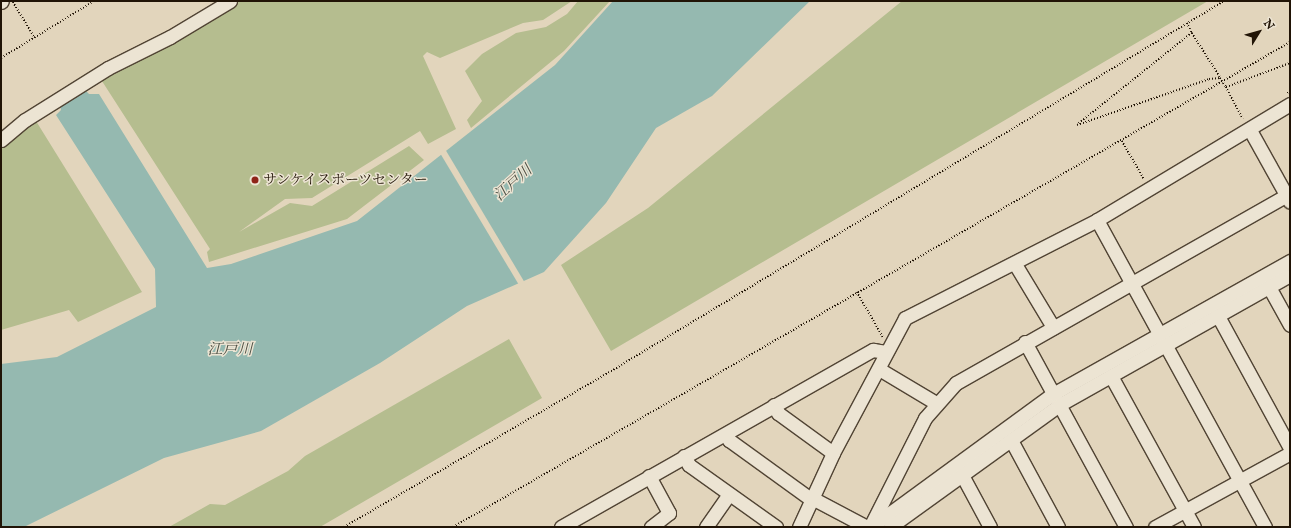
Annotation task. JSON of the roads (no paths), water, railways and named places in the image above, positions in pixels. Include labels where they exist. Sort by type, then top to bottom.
[{"type":"street","points":[[1,140],[24,120],[108,68],[170,37],[230,1]]},
{"type":"street","points":[[799,527],[832,453],[879,369],[888,348],[905,318],[1016,264],[1097,220],[1148,187],[1248,127],[1290,104]]},
{"type":"street","points":[[870,527],[936,403],[968,374],[1132,282],[1289,197],[1248,127]]},
{"type":"street","points":[[1097,220],[1265,527]]},
{"type":"street","points":[[890,527],[1011,440],[1056,399],[1111,376],[1163,340],[1290,261]]},
{"type":"street","points":[[1016,264],[1053,327]]},
{"type":"street","points":[[870,527],[1056,399],[1163,340],[1218,316],[1290,275]]},
{"type":"street","points":[[1269,286],[1290,325]]},
{"type":"street","points":[[1218,316],[1290,448]]},
{"type":"street","points":[[1025,342],[1126,527]]},
{"type":"street","points":[[561,527],[873,350],[888,348]]},
{"type":"street","points":[[879,369],[936,403]]},
{"type":"street","points":[[1111,376],[1194,527]]},
{"type":"street","points":[[774,405],[778,413],[832,453]]},
{"type":"street","points":[[726,434],[729,440],[812,499],[870,527]]},
{"type":"street","points":[[1011,440],[1058,527]]},
{"type":"street","points":[[1155,527],[1290,453]]},
{"type":"street","points":[[684,456],[689,465],[776,527]]},
{"type":"street","points":[[962,475],[990,527]]},
{"type":"street","points":[[649,476],[669,513],[651,527]]},
{"type":"street","points":[[706,527],[729,494]]},
{"type":"water","name":"江戸川","points":[[613,1],[810,1],[712,96],[656,128],[606,203],[544,272],[467,306],[380,363],[261,431],[164,458],[24,527],[1,527],[1,364],[57,357],[156,307],[155,269],[56,115],[61,110],[60,105],[85,90],[89,94],[99,94],[207,268],[231,264],[357,221],[555,65]]},
{"type":"place","name":"サンケイスポーツセンター","points":[[255,180]]}]
